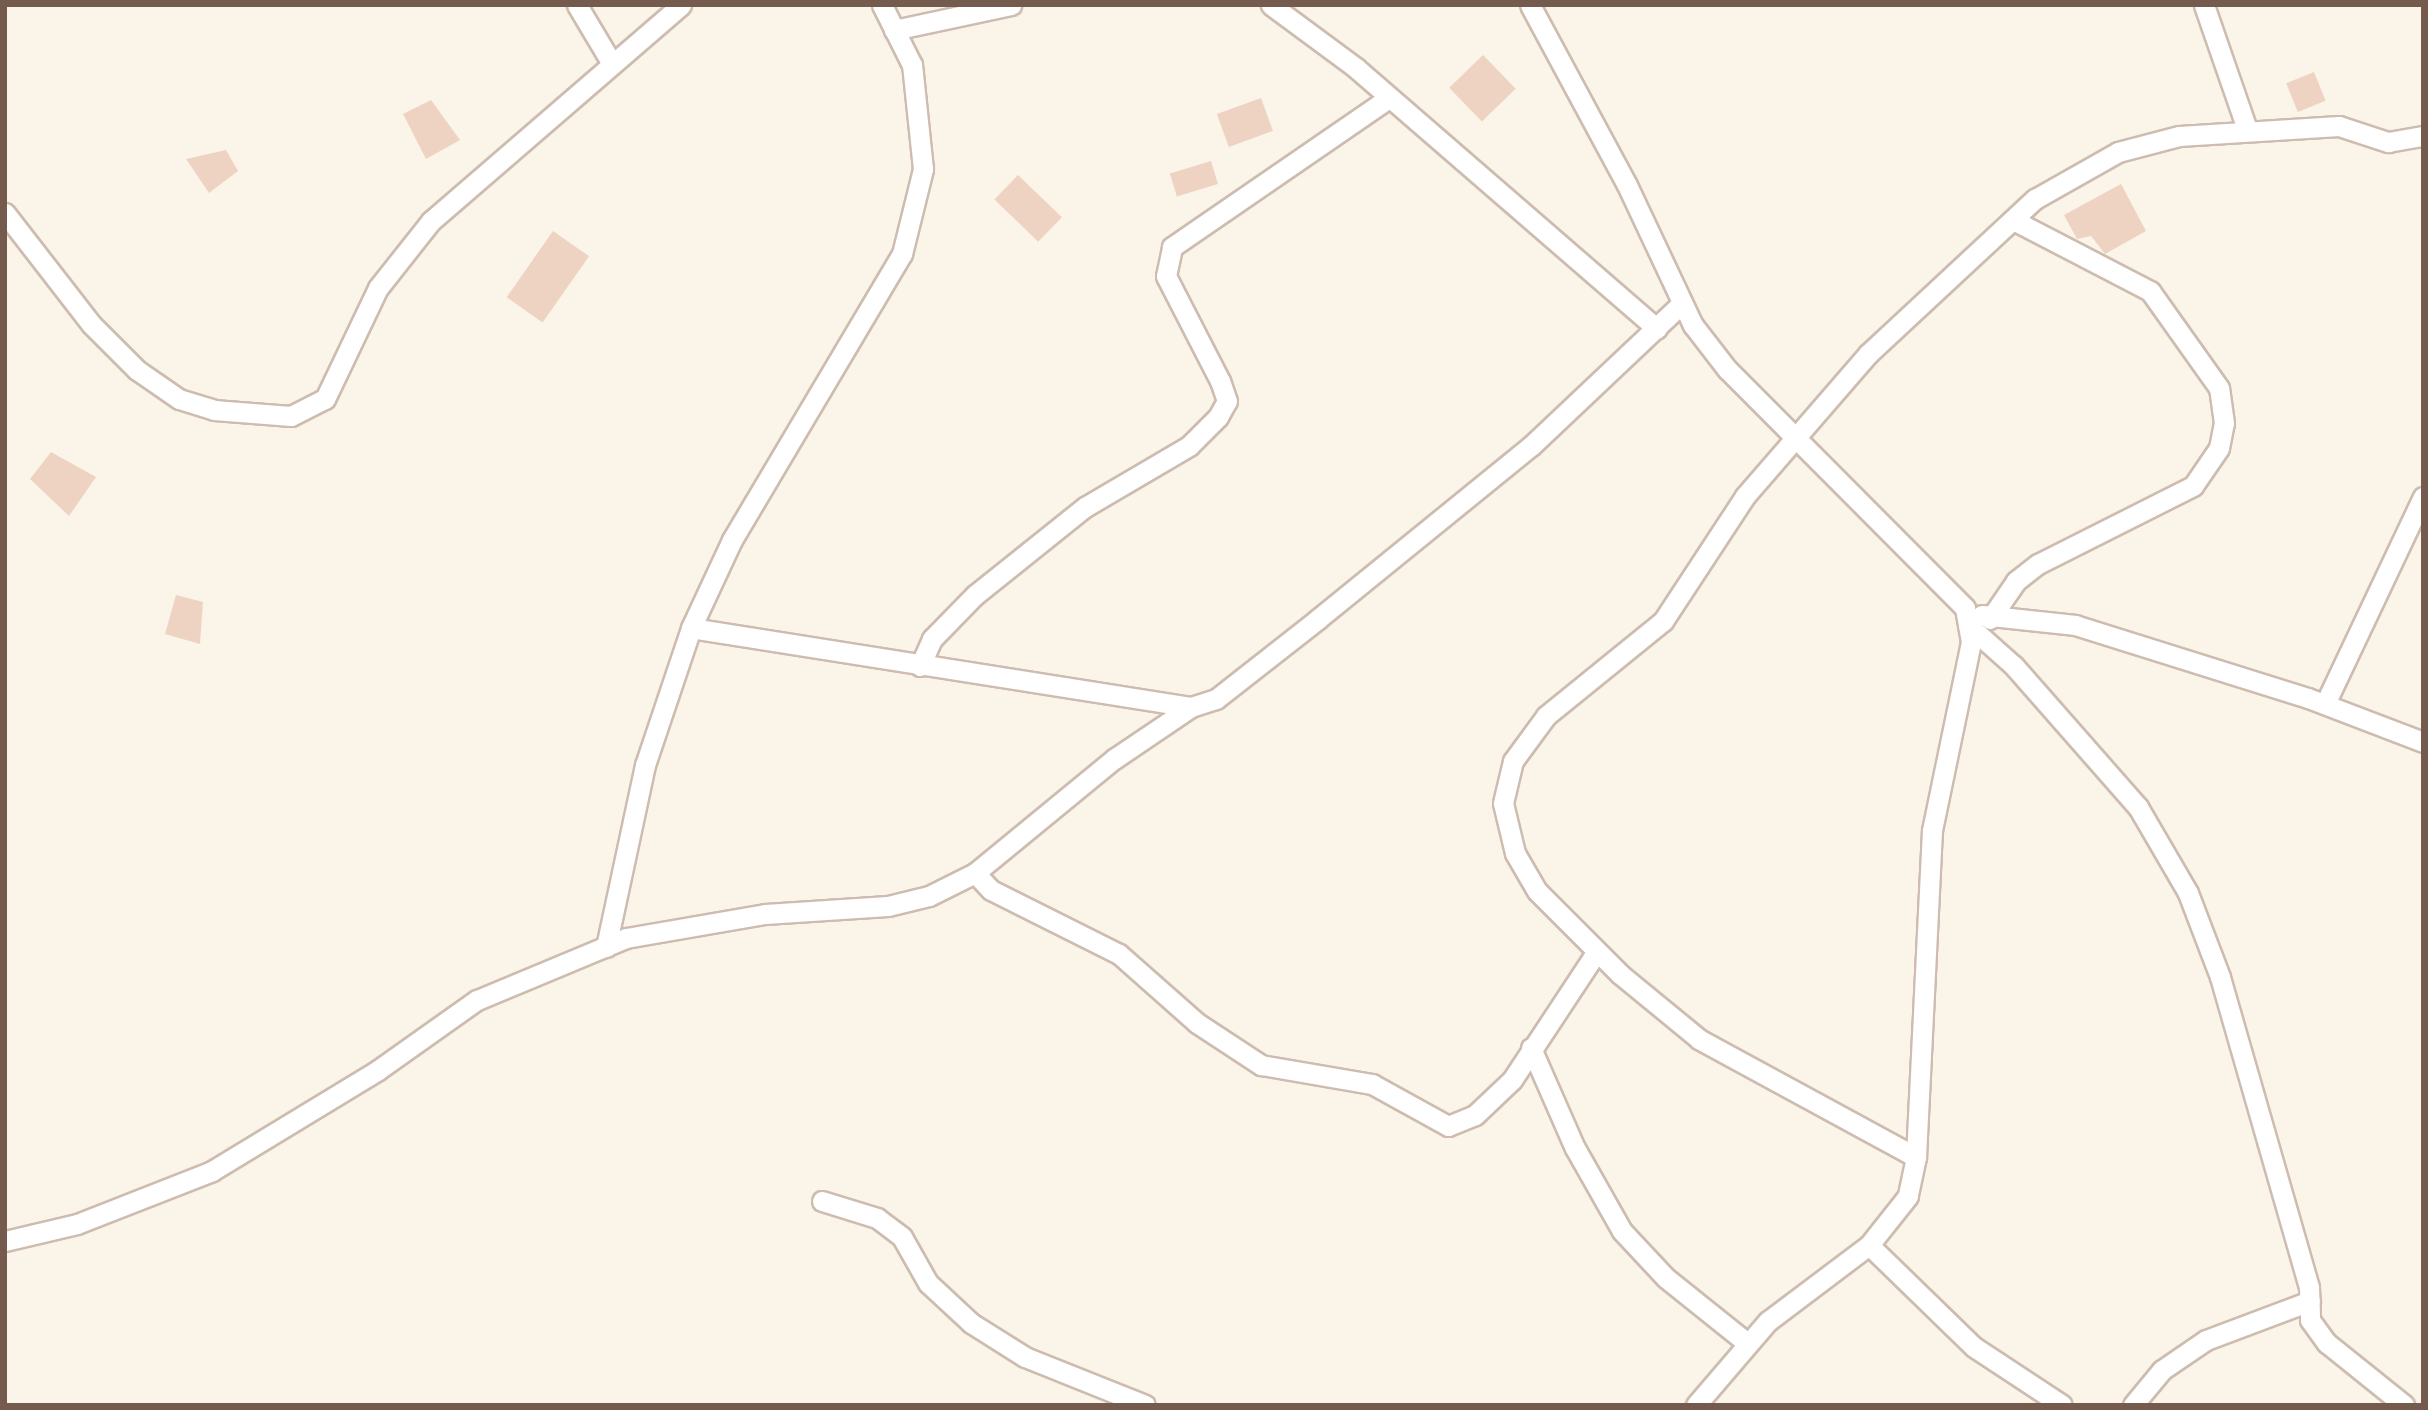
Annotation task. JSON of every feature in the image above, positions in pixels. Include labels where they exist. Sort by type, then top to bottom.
[{"type":"street","points":[[577,5],[611,62]]},
{"type":"street","points":[[5,213],[91,324],[137,370],[178,399],[202,406],[291,416],[325,399],[378,288],[431,221],[611,62],[681,5]]},
{"type":"street","points":[[607,947],[645,765],[691,628],[732,540],[902,254],[923,169],[912,65],[882,5]]},
{"type":"street","points":[[894,30],[1011,5]]},
{"type":"street","points":[[1271,5],[1389,98],[1657,329]]},
{"type":"street","points":[[1530,5],[1628,185],[1682,303],[1727,369],[2014,666],[2137,807],[2188,893],[2220,977],[2310,1301],[2310,1320],[2327,1343],[2404,1405]]},
{"type":"street","points":[[2204,5],[2247,129]]},
{"type":"street","points":[[920,666],[932,639],[975,595],[1085,507],[1189,446],[1218,417],[1227,401],[1220,382],[1166,276],[1172,247],[1389,98]]},
{"type":"street","points":[[1916,1157],[1699,1039],[1597,951],[1537,891],[1514,853],[1503,803],[1513,761],[1546,716],[1662,621],[1745,496],[1868,354],[1964,259],[2015,221],[2035,198],[2118,152],[2179,136],[2247,129],[2339,126],[2388,142],[2423,136]]},
{"type":"street","points":[[1990,619],[2016,581],[2038,564],[2193,486],[2219,448],[2224,423],[2219,388],[2150,291],[2015,221]]},
{"type":"street","points":[[5,1241],[77,1224],[212,1171],[368,1077],[477,1000],[607,947],[670,929],[765,914],[888,906],[929,895],[975,873],[1114,759],[1191,708],[1216,699],[1318,619],[1531,446],[1682,303]]},
{"type":"street","points":[[2325,705],[2423,496]]},
{"type":"street","points":[[1967,617],[2075,625],[2325,705],[2423,742]]},
{"type":"street","points":[[1696,1405],[1746,1342],[1796,1297],[1869,1245],[1908,1196],[1916,1157],[1932,830],[1971,642],[1967,617]]},
{"type":"street","points":[[691,628],[1191,708]]},
{"type":"street","points":[[975,873],[991,890],[1119,954],[1197,1023],[1261,1065],[1372,1084],[1432,1122],[1448,1126],[1475,1115],[1512,1080],[1597,951]]},
{"type":"street","points":[[1531,1048],[1575,1148],[1622,1231],[1666,1278],[1746,1342]]},
{"type":"street","points":[[822,1201],[877,1218],[902,1237],[928,1283],[971,1323],[1014,1350],[1145,1405]]},
{"type":"street","points":[[1869,1245],[1974,1347],[2062,1405]]},
{"type":"street","points":[[2133,1405],[2162,1370],[2206,1340],[2310,1301]]},
{"type":"building","points":[[1483,55],[1516,89],[1482,121],[1449,88]]},
{"type":"building","points":[[2314,72],[2326,101],[2298,112],[2286,83]]},
{"type":"building","points":[[1261,98],[1273,131],[1229,147],[1217,114]]},
{"type":"building","points":[[431,100],[460,140],[426,159],[403,114]]},
{"type":"building","points":[[226,150],[238,171],[209,193],[186,159]]},
{"type":"building","points":[[1211,161],[1218,184],[1177,197],[1170,174]]},
{"type":"building","points":[[1018,175],[1062,217],[1038,242],[994,199]]},
{"type":"building","points":[[2121,184],[2146,231],[2105,254],[2091,236],[2077,239],[2064,215]]},
{"type":"building","points":[[553,231],[589,256],[543,323],[507,297]]},
{"type":"building","points":[[51,452],[96,477],[69,516],[30,479]]},
{"type":"building","points":[[176,595],[203,602],[200,644],[165,634]]}]
